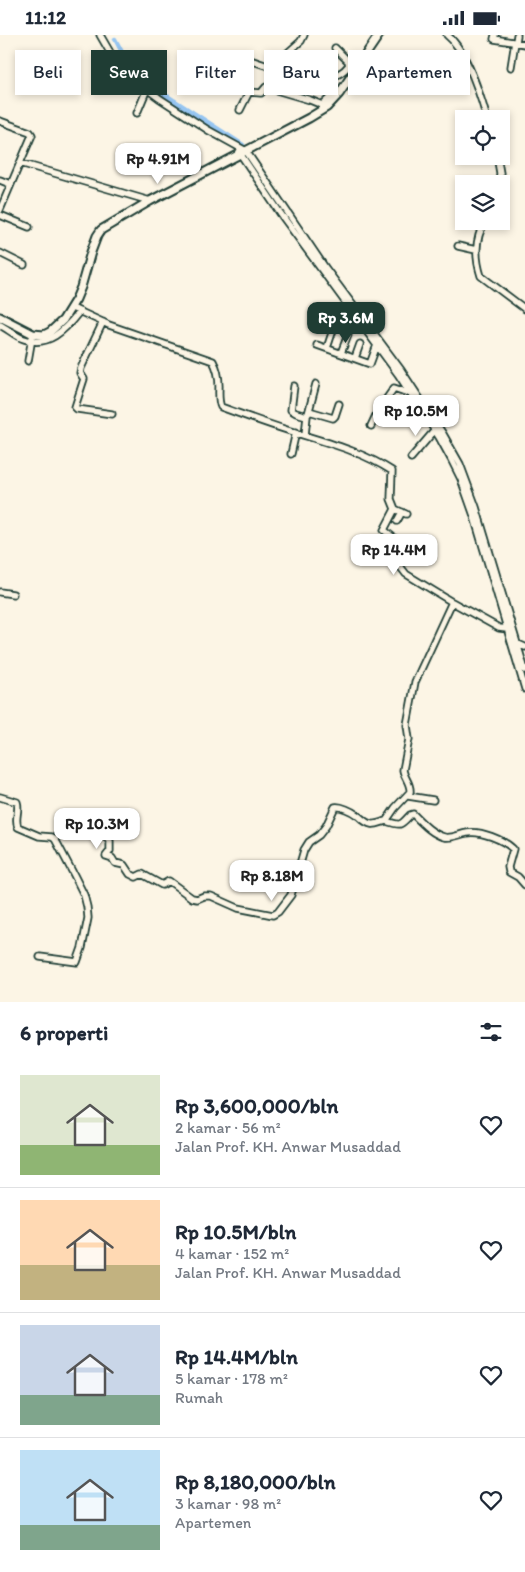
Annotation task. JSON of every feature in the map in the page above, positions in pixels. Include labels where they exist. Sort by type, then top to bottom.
[{"type":"main road","points":[[369,50],[379,35]]},
{"type":"main road","points":[[0,317],[32,338],[44,335],[50,331],[76,310],[91,252],[100,231],[150,201],[245,156],[309,118],[339,94],[348,82]]},
{"type":"street","points":[[100,35],[109,50]]},
{"type":"street","points":[[291,50],[301,41],[304,35]]},
{"type":"street","points":[[447,35],[458,50]]},
{"type":"street","points":[[495,35],[494,39],[525,44]]},
{"type":"street","points":[[511,67],[517,35]]},
{"type":"street","points":[[335,48],[349,62],[349,65],[338,74]]},
{"type":"street","points":[[343,71],[348,75]]},
{"type":"street","points":[[470,71],[484,110]]},
{"type":"street","points":[[240,110],[249,92],[261,93],[266,87],[324,106],[333,95]]},
{"type":"street","points":[[137,113],[144,95]]},
{"type":"street","points":[[155,95],[245,156],[326,269],[394,359],[454,458],[498,591],[525,689]]},
{"type":"street","points":[[0,121],[32,134],[0,210]]},
{"type":"street","points":[[245,156],[330,283],[423,408],[434,431],[454,458]]},
{"type":"street","points":[[20,163],[150,201]]},
{"type":"street","points":[[0,179],[10,184]]},
{"type":"street","points":[[0,215],[29,227]]},
{"type":"street","points":[[482,230],[477,239],[476,250],[480,277],[525,309]]},
{"type":"street","points":[[458,246],[476,250]]},
{"type":"street","points":[[0,253],[24,265]]},
{"type":"street","points":[[76,310],[103,323],[213,361],[219,383],[220,406],[354,451],[390,470],[392,472],[391,499],[395,509],[404,513],[397,521]]},
{"type":"street","points":[[103,323],[81,368],[80,373],[84,382],[75,407],[77,409],[112,414]]},
{"type":"street","points":[[0,325],[20,337],[32,338],[28,361]]},
{"type":"street","points":[[327,348],[333,330]]},
{"type":"street","points":[[341,353],[348,335]]},
{"type":"street","points":[[355,358],[360,344]]},
{"type":"street","points":[[317,345],[370,364],[377,345]]},
{"type":"street","points":[[305,435],[308,413],[316,384]]},
{"type":"street","points":[[294,386],[291,409],[296,413],[308,413],[334,418],[339,404]]},
{"type":"street","points":[[372,426],[378,411],[394,388],[411,394]]},
{"type":"street","points":[[411,458],[434,431]]},
{"type":"street","points":[[291,454],[296,432]]},
{"type":"street","points":[[395,509],[384,529],[395,538],[390,557],[396,561],[406,574],[499,628],[507,629]]},
{"type":"street","points":[[0,591],[13,594]]},
{"type":"street","points":[[498,591],[507,629],[525,670]]},
{"type":"street","points":[[386,821],[395,808],[408,796],[411,789],[403,770],[409,739],[407,725],[415,682],[452,602]]},
{"type":"street","points":[[514,644],[525,647]]},
{"type":"street","points":[[408,796],[433,800]]},
{"type":"street","points":[[0,797],[17,802],[16,824],[18,827],[39,836],[49,836],[55,839],[77,882],[87,907],[88,918],[78,961],[40,957]]},
{"type":"street","points":[[93,831],[109,839],[110,851],[106,857],[112,859],[115,863],[125,866],[130,874],[136,877],[142,874],[162,885],[168,881],[171,882],[192,898],[211,896],[238,908],[273,915],[278,912],[291,895],[304,850],[309,842],[319,835],[326,826],[335,807],[338,806],[356,814],[367,823],[375,824],[386,821],[401,825],[413,814],[426,827],[443,837],[468,832],[498,839],[513,849],[508,867],[509,872],[518,877],[525,885]]},
{"type":"waterway","points":[[115,39],[130,67],[150,85],[243,145]]}]
